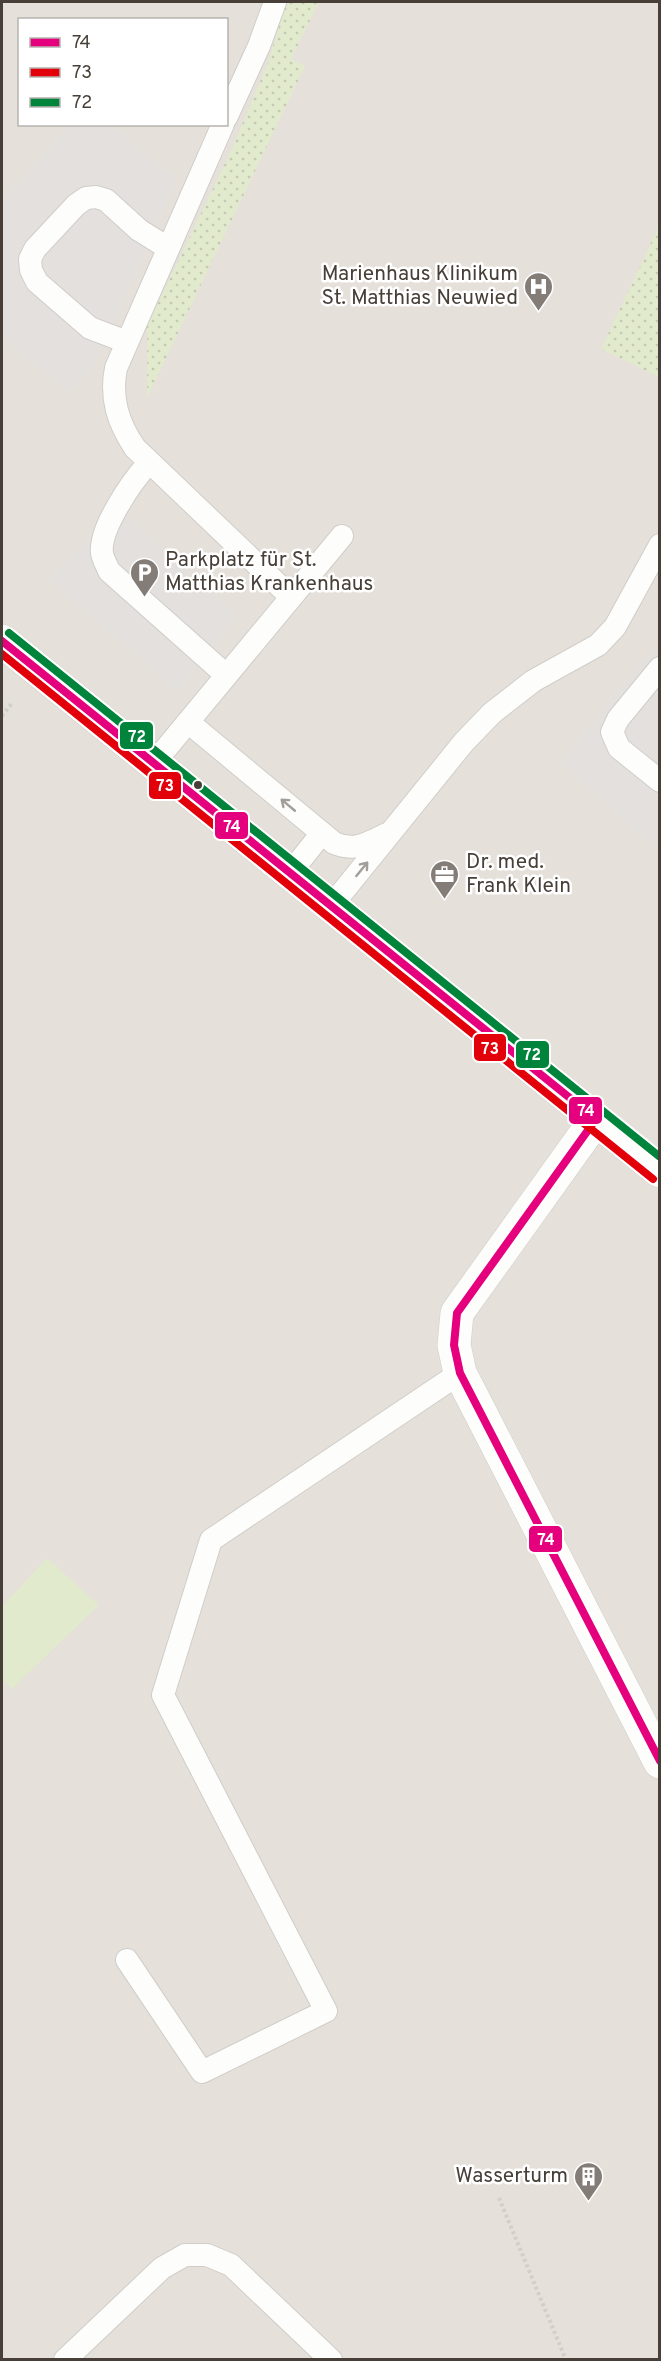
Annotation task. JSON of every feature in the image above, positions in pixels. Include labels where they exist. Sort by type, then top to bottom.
[{"type":"street","points":[[2,641],[660,1171]]},
{"type":"street","points":[[596,1119],[457,1313],[454,1345],[460,1372],[660,1762]]},
{"type":"lane","points":[[228,114],[259,46],[275,2]]},
{"type":"lane","points":[[222,126],[116,368],[113,397],[124,432],[148,464],[291,597]]},
{"type":"lane","points":[[127,342],[90,328],[37,282],[31,270],[30,259],[35,249],[76,205],[86,198],[96,197],[106,200],[139,230],[168,248]]},
{"type":"lane","points":[[148,464],[124,492],[103,543],[105,562],[109,571],[218,667]]},
{"type":"lane","points":[[154,763],[188,722],[218,667],[291,597],[342,536]]},
{"type":"lane","points":[[332,905],[492,712],[533,681],[598,645],[628,606],[660,545]]},
{"type":"lane","points":[[660,668],[618,719],[612,732],[619,748],[660,782]]},
{"type":"lane","points":[[188,722],[322,833],[346,848],[358,847],[392,832]]},
{"type":"lane","points":[[291,872],[322,833]]},
{"type":"lane","points":[[127,1960],[202,2072],[326,2012],[163,1695],[212,1540],[460,1372]]},
{"type":"lane","points":[[65,2360],[162,2268],[185,2255],[207,2255],[231,2265],[331,2360]]},
{"type":"path","points":[[499,2198],[566,2360]]},
{"type":"shaded area","points":[[2,2],[659,2],[659,2359],[2,2359]]},
{"type":"shaded area","points":[[69,126],[111,126],[176,180],[95,363],[70,393],[2,336],[2,202]]},
{"type":"shaded area","name":"Parkplatz für St. Matthias Krankenhaus","points":[[119,507],[237,616],[178,691],[50,580]]},
{"type":"shaded area","points":[[659,642],[659,851],[560,762]]},
{"type":"green space","points":[[286,2],[319,2],[291,59],[305,66],[147,398],[147,326],[231,151],[268,63]]},
{"type":"green space","points":[[659,226],[659,377],[601,349]]},
{"type":"green space","points":[[47,1558],[99,1605],[12,1689],[2,1678],[2,1606]]},
{"type":"transit line","name":"72","points":[[9,633],[660,1157]]},
{"type":"transit line","name":"74","points":[[2,641],[596,1119],[457,1313],[454,1345],[460,1373],[660,1761]]},
{"type":"transit line","name":"73","points":[[2,654],[653,1179]]},
{"type":"place","name":"Marienhaus Klinikum St. Matthias Neuwied","points":[[539,312]]},
{"type":"place","name":"Parkplatz für St. Matthias Krankenhaus","points":[[144,598]]},
{"type":"place","name":"Dr. med. Frank Klein","points":[[445,900]]},
{"type":"place","name":"Wasserturm","points":[[589,2202]]}]
